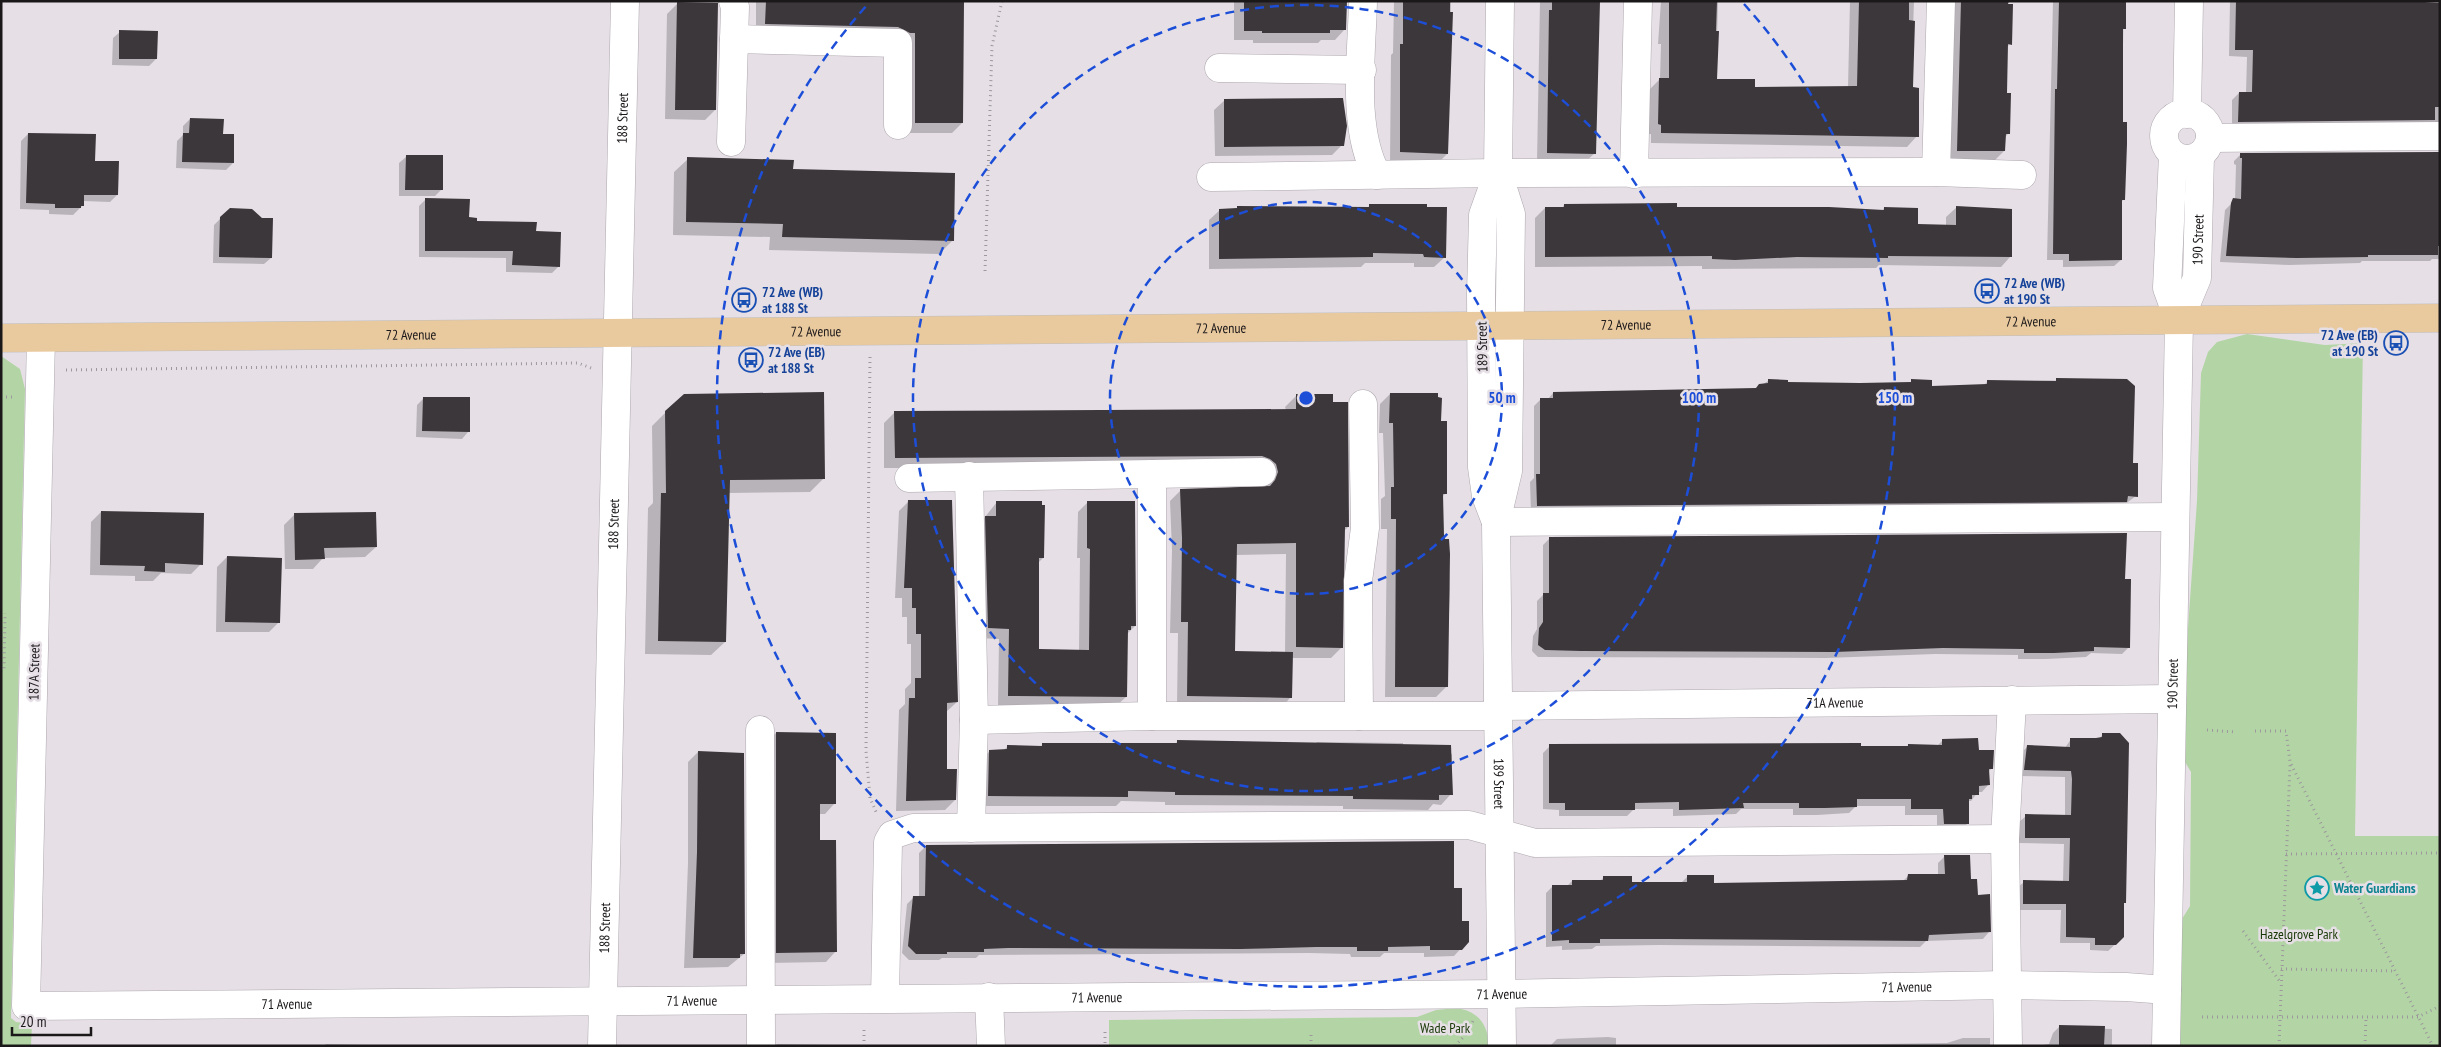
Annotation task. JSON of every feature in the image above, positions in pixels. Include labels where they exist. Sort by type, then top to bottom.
[{"type":"main road","name":"72 Avenue","points":[[1,338],[618,331],[878,332],[2440,318]]},
{"type":"street","name":"188 Street","points":[[602,1046],[625,1]]},
{"type":"street","points":[[731,142],[734,39],[733,1]]},
{"type":"street","points":[[1363,1],[1363,136],[1370,162],[1378,175]]},
{"type":"street","name":"189 Street","points":[[1496,522],[1486,496],[1482,467],[1481,326],[1484,214],[1498,173],[1500,1]]},
{"type":"street","points":[[1634,174],[1638,1]]},
{"type":"street","points":[[1936,172],[1941,1]]},
{"type":"street","points":[[2187,114],[2189,1]]},
{"type":"street","points":[[734,39],[898,43],[898,125]]},
{"type":"street","points":[[1219,68],[1362,70]]},
{"type":"street","name":"190 Street","points":[[2166,1046],[2179,321],[2197,278],[2205,146],[2209,132],[2204,121],[2199,117],[2187,114],[2174,118],[2165,129],[2165,143],[2173,155],[2167,288],[2179,321]]},
{"type":"street","points":[[2173,155],[2186,160],[2205,146],[2440,136]]},
{"type":"street","points":[[1211,177],[1498,173],[1936,172],[2022,174]]},
{"type":"street","name":"189 Street","points":[[1498,173],[1511,214],[1508,471],[1496,522],[1502,1046]]},
{"type":"street","name":"187A Street","points":[[26,1006],[41,338]]},
{"type":"street","points":[[1359,716],[1358,581],[1365,528],[1363,404]]},
{"type":"street","points":[[909,478],[1262,472]]},
{"type":"street","points":[[1152,474],[1152,716]]},
{"type":"street","points":[[969,476],[974,720],[971,828]]},
{"type":"street","points":[[1496,522],[2174,517]]},
{"type":"street","name":"71A Avenue","points":[[974,720],[1152,716],[1359,716],[1497,711],[2012,700],[2172,699]]},
{"type":"street","points":[[2008,1046],[2005,839],[2012,700]]},
{"type":"street","points":[[760,730],[761,1046]]},
{"type":"street","points":[[885,998],[888,842],[892,835],[901,830],[1469,825],[1535,844],[2005,839]]},
{"type":"street","name":"71 Avenue","points":[[26,1006],[1501,994],[2008,985],[2126,987],[2167,990]]},
{"type":"street","points":[[989,997],[991,1046]]},
{"type":"path","points":[[985,270],[992,46],[1002,1]]},
{"type":"path","points":[[56,370],[578,364],[588,365],[594,372]]},
{"type":"path","points":[[870,386],[866,751],[870,798],[878,816]]},
{"type":"path","points":[[1,397],[12,397]]},
{"type":"path","points":[[2207,730],[2235,732]]},
{"type":"path","points":[[2255,732],[2286,731],[2290,762],[2284,959],[2281,969],[2279,1046]]},
{"type":"path","points":[[2290,762],[2334,853],[2433,1046]]},
{"type":"path","points":[[2286,854],[2440,853]]},
{"type":"path","points":[[2243,931],[2281,983]]},
{"type":"path","points":[[2281,969],[2395,971]]},
{"type":"path","points":[[2242,1016],[2222,1016],[2418,1017],[2440,1006]]},
{"type":"path","points":[[2202,1017],[2250,1016]]},
{"type":"path","points":[[2365,1046],[2366,1017]]},
{"type":"path","points":[[1455,1046],[1468,1032],[1471,1022],[1477,1019]]},
{"type":"path","points":[[864,1025],[864,1046]]},
{"type":"path","points":[[1311,1046],[1312,1031]]},
{"type":"path","points":[[1105,1032],[1105,1046]]},
{"type":"green space","name":"Hazelgrove Park","points":[[2247,334],[2325,345],[2363,343],[2355,836],[2440,836],[2440,1046],[2179,1046],[2182,919],[2190,906],[2191,772],[2185,762],[2187,642],[2197,501],[2201,373],[2208,352],[2217,342]]},
{"type":"green space","points":[[1,356],[20,369],[25,389],[11,1018],[16,1022],[32,1024],[31,1046],[1,1046]]},
{"type":"green space","name":"Wade Park","points":[[1456,1008],[1470,1012],[1480,1020],[1487,1031],[1489,1046],[1109,1046],[1109,1020],[1417,1017],[1436,1010]]},
{"type":"building","points":[[766,1],[964,1],[963,123],[915,123],[915,33],[910,33],[898,27],[765,24]]},
{"type":"building","points":[[1244,1],[1347,1],[1346,30],[1330,30],[1330,33],[1262,33],[1262,31],[1244,31]]},
{"type":"building","points":[[1403,1],[1450,1],[1450,12],[1453,12],[1448,154],[1400,152],[1400,44],[1403,44]]},
{"type":"building","points":[[1552,1],[1600,1],[1596,154],[1547,153],[1549,10],[1552,10]]},
{"type":"building","points":[[1669,1],[1717,1],[1716,31],[1719,31],[1717,79],[1755,79],[1755,87],[1857,86],[1859,1],[1909,1],[1909,20],[1915,21],[1913,87],[1919,88],[1919,137],[1661,133],[1661,125],[1658,124],[1659,78],[1669,78]]},
{"type":"building","points":[[1961,1],[2009,1],[2008,4],[2013,4],[2012,45],[2008,44],[2007,93],[2011,93],[2010,134],[2006,134],[2005,151],[1957,151]]},
{"type":"building","points":[[2059,1],[2126,1],[2126,29],[2123,29],[2123,122],[2127,122],[2127,144],[2125,200],[2122,200],[2122,260],[2069,261],[2069,254],[2053,254],[2055,89],[2057,89]]},
{"type":"building","points":[[2236,1],[2409,1],[2440,3],[2440,107],[2435,107],[2435,120],[2238,122],[2239,92],[2252,92],[2253,50],[2235,50]]},
{"type":"building","points":[[677,2],[718,3],[716,110],[675,110]]},
{"type":"building","points":[[119,30],[158,31],[157,59],[119,59]]},
{"type":"building","points":[[1343,98],[1347,126],[1344,146],[1224,147],[1224,99]]},
{"type":"building","points":[[190,118],[224,119],[223,134],[234,134],[234,163],[182,162],[183,133],[189,133]]},
{"type":"building","points":[[28,133],[96,134],[95,161],[119,161],[118,195],[84,195],[84,206],[81,206],[81,208],[55,208],[55,204],[26,203]]},
{"type":"building","points":[[2440,152],[2440,246],[2438,246],[2438,255],[2297,258],[2226,256],[2231,203],[2233,198],[2241,199],[2242,158],[2240,158],[2240,153]]},
{"type":"building","points":[[406,155],[443,155],[443,190],[405,190]]},
{"type":"building","points":[[687,157],[794,160],[793,169],[955,173],[954,241],[782,237],[783,224],[686,222]]},
{"type":"building","points":[[425,198],[470,199],[469,217],[477,218],[477,221],[537,222],[536,231],[561,232],[560,267],[512,265],[513,251],[425,251]]},
{"type":"building","points":[[1677,203],[1677,207],[1829,207],[1884,210],[1884,207],[1918,208],[1918,224],[1956,225],[1956,206],[2012,209],[2012,257],[1888,256],[1888,258],[1797,257],[1735,260],[1712,259],[1712,256],[1545,257],[1545,207],[1564,207],[1564,204]]},
{"type":"building","points":[[1369,204],[1427,204],[1427,207],[1447,207],[1446,258],[1424,257],[1423,254],[1373,253],[1373,257],[1219,259],[1219,209],[1237,208],[1237,206],[1369,207]]},
{"type":"building","points":[[230,208],[252,209],[262,218],[273,218],[272,258],[219,257],[220,217]]},
{"type":"building","points":[[2056,378],[2127,379],[2135,386],[2133,463],[2138,463],[2138,497],[2128,496],[2127,502],[1537,506],[1536,474],[1540,474],[1540,398],[1553,398],[1553,392],[1756,388],[1759,384],[1768,383],[1768,379],[1788,380],[1788,382],[1860,383],[1911,382],[1911,379],[1932,380],[1932,386],[1987,384],[1987,380],[2056,381]]},
{"type":"building","points":[[824,392],[825,479],[730,480],[726,642],[658,641],[661,493],[666,493],[665,411],[684,394]]},
{"type":"building","points":[[1390,393],[1438,393],[1438,397],[1442,398],[1441,421],[1447,421],[1447,494],[1443,494],[1444,536],[1445,539],[1449,539],[1450,554],[1448,687],[1395,687],[1396,519],[1391,519],[1391,487],[1394,487],[1393,423],[1389,423]]},
{"type":"building","points":[[1296,394],[1333,394],[1333,402],[1348,402],[1349,527],[1345,527],[1343,648],[1296,647],[1296,543],[1237,544],[1235,651],[1293,652],[1292,698],[1187,696],[1188,622],[1181,622],[1182,538],[1180,489],[1270,486],[1278,472],[1276,464],[1270,459],[1262,456],[895,458],[894,411],[1296,409]]},
{"type":"building","points":[[423,397],[470,397],[470,432],[422,431]]},
{"type":"building","points":[[908,500],[952,500],[958,702],[947,703],[947,769],[957,769],[956,800],[906,801],[909,698],[915,698],[915,678],[921,678],[921,634],[916,634],[916,608],[912,608],[912,588],[904,588]]},
{"type":"building","points":[[996,501],[1042,501],[1042,505],[1045,505],[1044,558],[1039,558],[1039,649],[1089,650],[1090,549],[1087,548],[1087,501],[1135,501],[1136,626],[1131,626],[1131,630],[1128,630],[1127,697],[1008,696],[1009,629],[988,628],[985,516],[996,516]]},
{"type":"building","points":[[101,511],[204,513],[203,565],[165,563],[165,572],[144,571],[145,566],[100,565]]},
{"type":"building","points":[[376,512],[377,547],[324,548],[325,559],[295,560],[294,513]]},
{"type":"building","points":[[2127,533],[2125,579],[2131,579],[2130,648],[2094,647],[2094,651],[2054,653],[2024,653],[2024,649],[1943,648],[1834,652],[1581,651],[1545,650],[1538,645],[1539,628],[1543,622],[1543,593],[1549,593],[1549,537]]},
{"type":"building","points":[[227,556],[282,558],[280,623],[225,622]]},
{"type":"building","points":[[776,732],[836,733],[836,804],[820,804],[820,840],[836,840],[837,952],[776,953]]},
{"type":"building","points":[[2102,733],[2120,733],[2129,743],[2124,937],[2116,945],[2095,945],[2095,938],[2066,937],[2066,904],[2023,904],[2023,880],[2069,881],[2070,838],[2025,838],[2025,814],[2071,815],[2072,779],[2071,771],[2024,770],[2027,745],[2070,747],[2070,738],[2096,738],[2102,737]]},
{"type":"building","points":[[1978,738],[1979,750],[1994,750],[1993,769],[1989,769],[1990,785],[1979,786],[1979,795],[1972,795],[1972,799],[1969,799],[1969,824],[1944,824],[1943,809],[1911,809],[1911,799],[1857,799],[1857,807],[1799,808],[1799,803],[1743,803],[1744,808],[1679,810],[1679,802],[1635,803],[1635,810],[1565,810],[1565,803],[1549,803],[1549,744],[1861,743],[1861,746],[1908,746],[1908,744],[1942,745],[1942,739]]},
{"type":"building","points":[[1177,740],[1451,745],[1453,795],[1439,795],[1439,800],[1353,799],[1353,796],[1175,795],[1175,792],[1128,791],[1128,797],[988,796],[989,750],[1007,749],[1007,745],[1042,746],[1042,743],[1177,743]]},
{"type":"building","points":[[698,751],[744,753],[745,954],[740,954],[740,958],[693,958]]},
{"type":"building","points":[[1454,841],[1454,888],[1462,888],[1462,921],[1469,921],[1469,942],[1462,950],[1430,950],[1430,946],[1388,947],[1388,951],[1357,951],[1357,947],[1240,949],[1008,948],[984,949],[984,952],[916,954],[908,946],[913,896],[925,896],[926,845]]},
{"type":"building","points":[[1944,855],[1970,855],[1971,879],[1977,879],[1978,895],[1990,894],[1991,932],[1929,935],[1928,941],[1600,939],[1600,943],[1569,943],[1569,940],[1552,941],[1552,885],[1572,885],[1572,880],[1603,880],[1603,876],[1632,876],[1632,882],[1687,882],[1687,875],[1714,875],[1714,883],[1907,880],[1908,874],[1945,874]]},
{"type":"building","points":[[2059,1025],[2105,1026],[2104,1046],[2059,1046]]},
{"type":"place","name":"72 Ave (WB) at 190 St","points":[[1987,291]]},
{"type":"place","name":"72 Ave (WB) at 188 St","points":[[744,300]]},
{"type":"place","name":"72 Ave (EB) at 190 St","points":[[2396,343]]},
{"type":"place","name":"72 Ave (EB) at 188 St","points":[[751,360]]},
{"type":"place","name":"Water Guardians","points":[[2317,888]]}]
